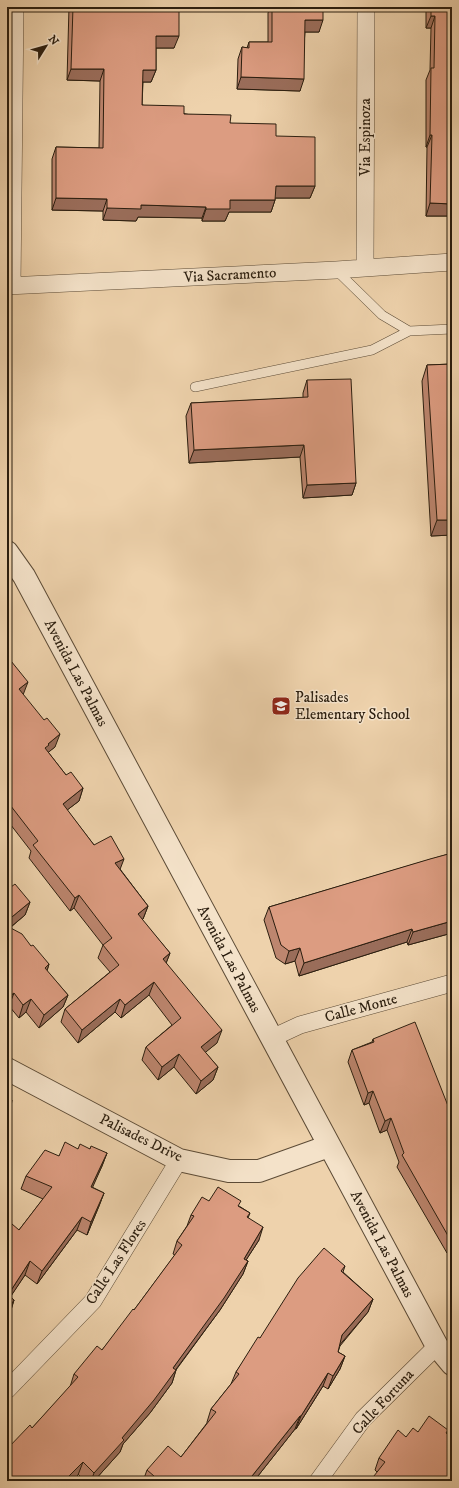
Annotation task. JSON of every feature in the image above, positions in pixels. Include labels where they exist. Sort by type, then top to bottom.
[{"type":"street","points":[[9,286],[15,7]]},
{"type":"street","name":"Via Espinoza","points":[[365,267],[366,7]]},
{"type":"street","name":"Via Sacramento","points":[[9,286],[336,270],[452,262]]},
{"type":"street","name":"Avenida Las Palmas","points":[[7,552],[24,576],[437,1346],[452,1364]]},
{"type":"street","name":"Calle Monte","points":[[272,1038],[300,1025],[452,983]]},
{"type":"street","name":"Palisades Drive","points":[[7,1070],[179,1160],[229,1171],[259,1170],[329,1146]]},
{"type":"street","name":"Calle Las Flores","points":[[7,1390],[94,1301],[179,1160]]},
{"type":"street","name":"Calle Fortuna","points":[[318,1481],[363,1419],[437,1346]]},
{"type":"lane","points":[[336,270],[382,315],[409,331]]},
{"type":"lane","points":[[195,387],[372,350],[409,331],[452,329]]},
{"type":"building","points":[[73,7],[179,7],[179,36],[156,36],[156,70],[143,70],[142,105],[184,106],[184,114],[231,115],[230,123],[276,124],[276,136],[315,137],[315,186],[276,186],[275,200],[230,200],[230,209],[141,205],[141,209],[107,208],[107,199],[56,198],[56,147],[103,148],[104,69],[71,69]]},
{"type":"building","points":[[272,7],[323,7],[323,20],[305,20],[304,79],[241,77],[242,47],[249,48],[249,42],[272,42]]},
{"type":"building","points":[[431,7],[452,7],[452,204],[430,203],[432,135],[430,135],[431,68],[434,68],[435,16],[431,16]]},
{"type":"building","points":[[452,364],[452,520],[437,520],[427,365]]},
{"type":"building","points":[[351,379],[356,483],[307,485],[304,445],[194,450],[191,403],[308,397],[307,380]]},
{"type":"building","points":[[11,661],[28,682],[19,689],[44,720],[47,718],[60,734],[45,748],[66,775],[71,772],[83,788],[63,804],[94,845],[111,836],[124,859],[115,863],[148,906],[138,914],[170,953],[163,959],[222,1030],[201,1047],[218,1067],[201,1081],[179,1054],[162,1067],[146,1047],[181,1018],[154,982],[125,1005],[120,999],[82,1030],[65,1009],[119,965],[103,945],[112,938],[79,895],[75,898],[33,845],[38,841],[7,801],[7,798],[11,794],[7,789],[7,665]]},
{"type":"building","points":[[452,853],[452,921],[413,932],[412,929],[304,963],[300,948],[289,951],[281,945],[269,907]]},
{"type":"building","points":[[15,884],[30,902],[7,921],[7,890]]},
{"type":"building","points":[[7,926],[22,934],[31,946],[33,945],[49,964],[45,968],[68,995],[44,1015],[31,999],[23,1005],[14,993],[7,998]]},
{"type":"building","points":[[415,1022],[452,1116],[451,1241],[402,1155],[404,1153],[391,1118],[385,1121],[373,1091],[368,1093],[352,1050],[374,1042],[373,1039]]},
{"type":"building","points":[[7,1099],[12,1100],[8,1126],[7,1126]]},
{"type":"building","points":[[65,1142],[78,1149],[80,1144],[90,1149],[91,1146],[107,1153],[91,1187],[104,1193],[91,1222],[82,1217],[42,1271],[30,1261],[8,1295],[14,1300],[7,1311],[7,1230],[12,1224],[19,1230],[52,1187],[26,1176],[45,1150],[59,1156]]},
{"type":"building","points":[[218,1187],[241,1201],[238,1206],[250,1213],[247,1217],[263,1227],[244,1259],[248,1261],[224,1298],[173,1368],[176,1370],[154,1400],[122,1438],[124,1440],[94,1473],[83,1462],[64,1481],[7,1481],[7,1449],[30,1425],[32,1428],[78,1377],[74,1374],[97,1346],[102,1350],[133,1309],[134,1310],[182,1245],[177,1241],[194,1216],[191,1215],[202,1197],[209,1201]]},
{"type":"building","points":[[324,1248],[345,1266],[341,1271],[373,1299],[342,1335],[338,1352],[345,1356],[333,1376],[328,1373],[301,1416],[248,1481],[149,1481],[154,1476],[147,1470],[168,1446],[181,1457],[216,1412],[211,1409],[239,1374],[236,1372],[258,1337],[260,1338],[298,1278]]},
{"type":"building","points":[[429,1416],[448,1430],[446,1433],[452,1437],[452,1481],[370,1481],[385,1462],[379,1458],[398,1430],[406,1437],[413,1428],[418,1432]]},
{"type":"place","name":"Palisades Elementary School","points":[[281,706]]}]
